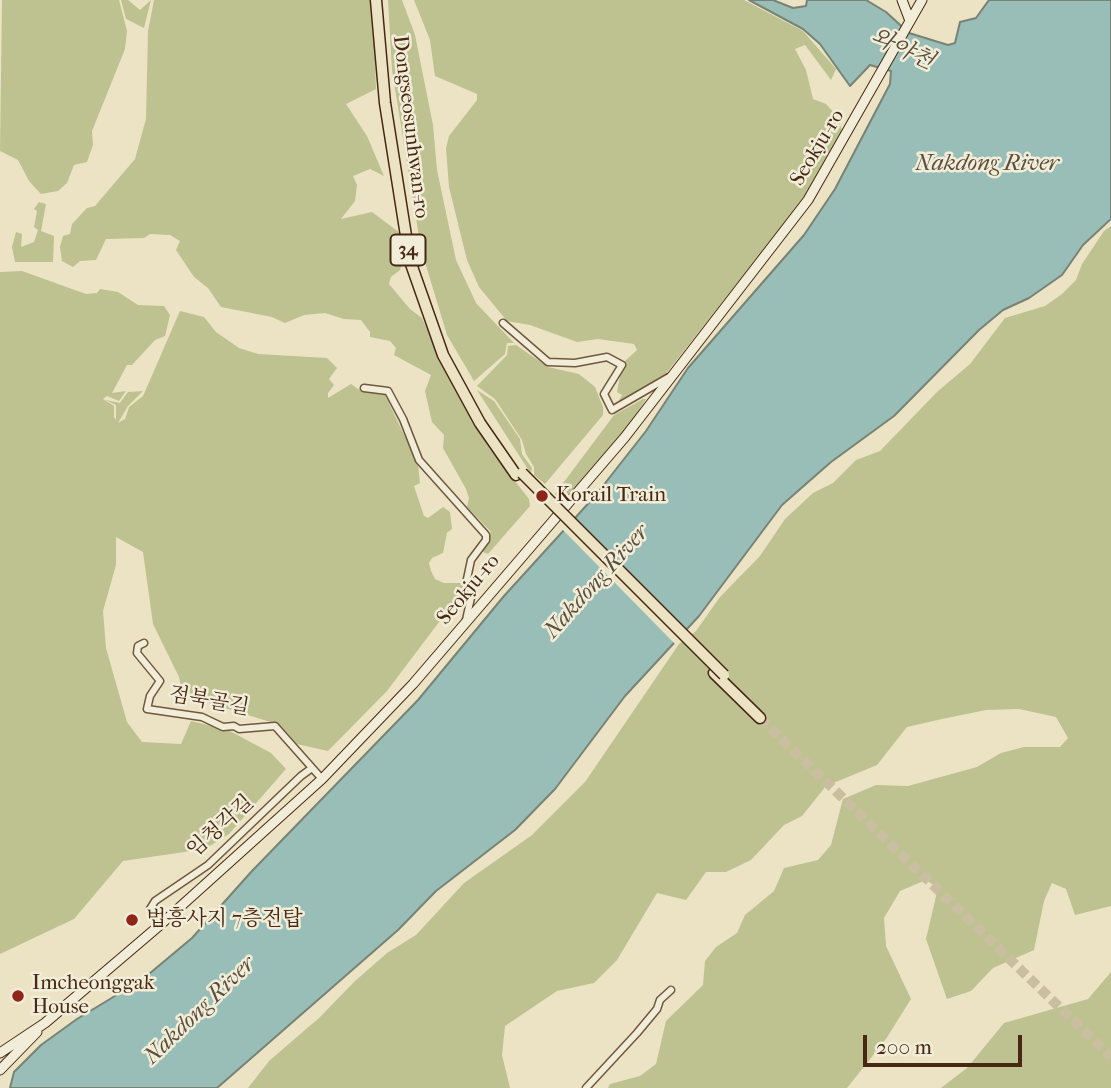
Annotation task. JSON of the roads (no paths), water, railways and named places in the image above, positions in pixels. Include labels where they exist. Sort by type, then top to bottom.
[{"type":"highway","name":"Dongseosunhwan-ro","points":[[378,0],[405,205],[426,292],[447,350],[483,418],[519,474],[762,716]]},
{"type":"street","points":[[902,0],[910,21]]},
{"type":"street","points":[[910,21],[920,0]]},
{"type":"street","name":"Seokju-ro","points":[[0,1053],[45,1023],[160,925],[322,779],[414,684],[466,620],[617,447],[808,200],[910,21]]},
{"type":"street","points":[[503,323],[548,362],[575,363],[607,357],[622,365],[604,394],[612,410],[669,377]]},
{"type":"street","points":[[363,388],[388,391],[403,419],[419,460],[486,536],[486,540],[471,560],[467,579],[472,593],[466,620]]},
{"type":"street","name":"점북골길","points":[[144,643],[138,646],[137,653],[160,681],[150,696],[147,709],[202,717],[239,729],[275,726],[322,779]]},
{"type":"street","name":"임청각길","points":[[160,925],[150,909],[155,901],[208,865],[301,776],[313,768]]},
{"type":"street","points":[[586,1088],[637,1033],[657,1009],[660,1000],[671,990]]},
{"type":"street","points":[[0,1070],[45,1023]]},
{"type":"water","name":"Nakdong River","points":[[749,0],[773,0],[793,8],[806,6],[807,0],[866,0],[886,12],[909,33],[948,45],[955,43],[960,22],[976,18],[989,0],[1111,0],[1111,219],[1083,245],[1062,275],[1029,298],[1003,310],[979,330],[894,416],[831,462],[782,505],[699,616],[625,696],[555,789],[515,830],[436,891],[398,930],[217,1088],[10,1088],[14,1072],[41,1045],[77,1019],[143,979],[192,938],[252,871],[418,700],[504,596],[595,496],[646,431],[688,368],[804,235],[835,189],[890,84],[891,71],[870,65],[850,86],[820,44],[803,29]]},
{"type":"tunnel","points":[[760,718],[1111,1057]]},
{"type":"place","name":"Korail Train","points":[[542,496]]},
{"type":"place","name":"법흥사지 7층전탑","points":[[132,920]]},
{"type":"place","name":"Imcheonggak House","points":[[18,996]]},
{"type":"water label","name":"와야천","points":[[902,50]]}]
